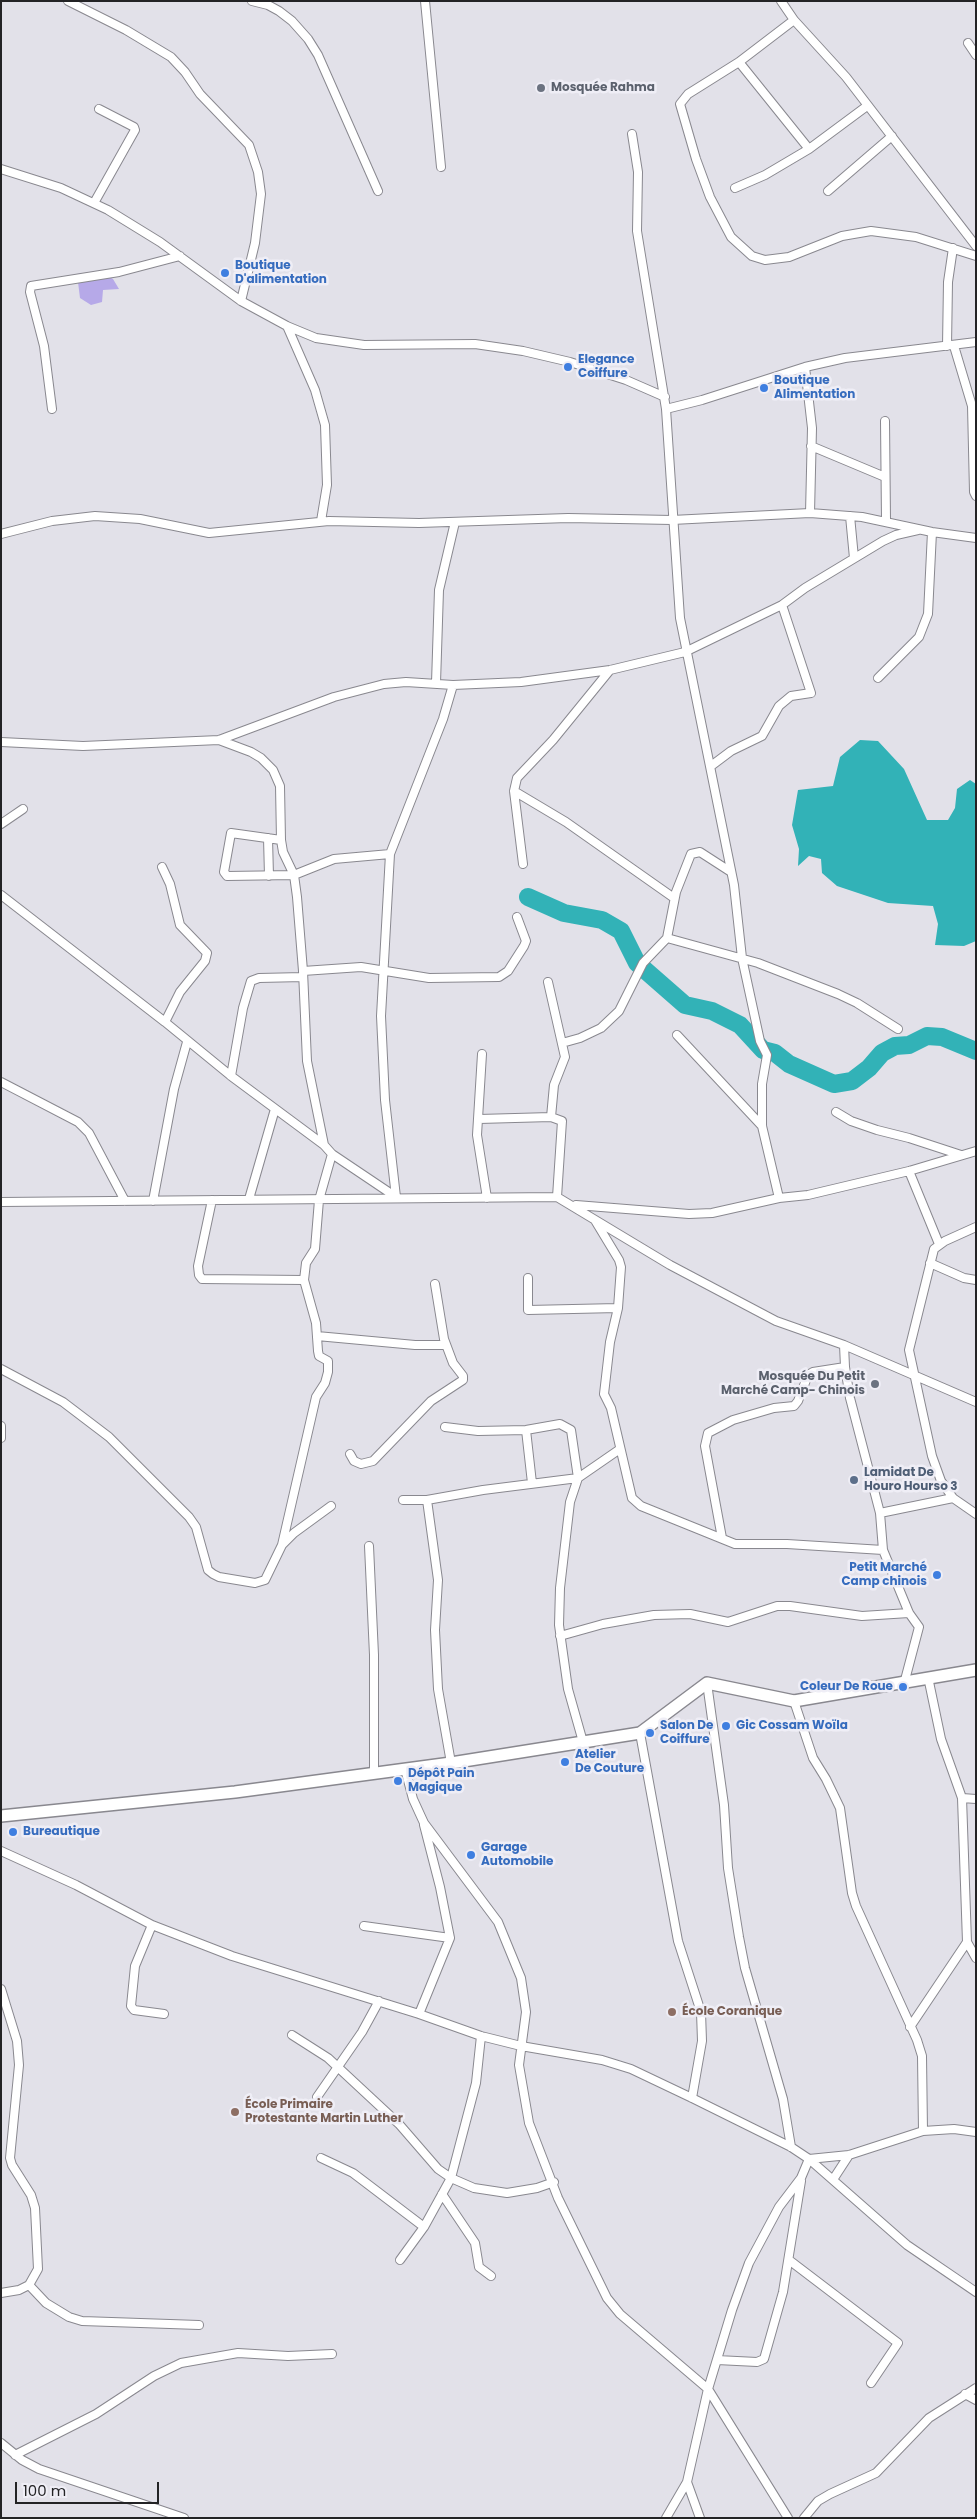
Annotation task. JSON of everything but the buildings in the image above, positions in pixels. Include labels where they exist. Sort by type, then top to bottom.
[{"type":"main road","points":[[1,1816],[235,1792],[451,1763],[640,1733],[707,1683],[794,1701],[905,1680],[976,1670]]},
{"type":"street","points":[[252,1],[268,5],[279,11],[292,21],[308,39],[318,55],[378,192]]},
{"type":"street","points":[[425,1],[441,168]]},
{"type":"street","points":[[781,1],[794,20],[846,78],[976,246]]},
{"type":"street","points":[[70,2],[126,30],[171,58],[185,72],[200,94],[249,145],[258,172],[261,194],[255,243],[241,301]]},
{"type":"street","points":[[794,20],[739,62],[688,94],[680,104],[696,159],[710,197],[731,237],[752,256],[776,260],[812,250],[842,236],[871,231],[916,237],[976,256]]},
{"type":"street","points":[[968,43],[976,55]]},
{"type":"street","points":[[739,62],[809,149]]},
{"type":"street","points":[[735,188],[765,175],[809,149],[867,106]]},
{"type":"street","points":[[94,203],[135,130],[134,127],[99,109]]},
{"type":"street","points":[[632,134],[638,172],[637,231],[665,397],[680,618],[685,652],[711,766],[731,872],[742,958],[760,1041],[767,1055],[762,1084],[762,1126],[779,1198]]},
{"type":"street","points":[[828,192],[892,136]]},
{"type":"street","points":[[1,168],[61,188],[94,203],[160,242],[241,301],[287,326],[316,338],[364,345],[457,343],[523,351],[570,362],[626,380],[665,397]]},
{"type":"street","points":[[953,248],[948,282],[951,346],[972,406],[974,492],[976,496]]},
{"type":"street","points":[[52,408],[44,346],[30,292],[31,286],[118,272],[180,256]]},
{"type":"street","points":[[287,326],[315,390],[325,425],[328,485],[321,521]]},
{"type":"street","points":[[666,409],[702,400],[805,367],[874,353],[976,342]]},
{"type":"street","points":[[805,367],[812,428],[810,512]]},
{"type":"street","points":[[885,421],[886,520]]},
{"type":"street","points":[[811,446],[885,477]]},
{"type":"street","points":[[1,534],[58,519],[95,516],[140,519],[209,532],[321,521],[455,522],[568,518],[672,520],[810,512],[886,520],[932,532],[976,538]]},
{"type":"street","points":[[850,516],[854,558]]},
{"type":"street","points":[[436,684],[439,590],[455,522]]},
{"type":"street","points":[[1,742],[83,746],[219,740],[362,689],[395,683],[453,685],[521,682],[610,670],[685,652],[782,605],[854,558],[896,535],[920,529]]},
{"type":"street","points":[[878,678],[896,662],[919,636],[928,614],[932,532]]},
{"type":"street","points":[[711,766],[731,750],[762,736],[779,706],[791,696],[811,693],[782,605]]},
{"type":"street","points":[[524,864],[514,791],[517,778],[553,740],[610,670]]},
{"type":"street","points":[[396,1197],[382,1052],[381,1016],[390,854],[443,719],[453,685]]},
{"type":"street","points":[[219,740],[251,752],[268,765],[278,777],[280,786],[281,840],[285,857],[294,875],[303,974],[307,1061],[324,1145]]},
{"type":"street","points":[[514,791],[566,822],[674,898]]},
{"type":"street","points":[[1,824],[23,809]]},
{"type":"street","points":[[281,840],[231,833],[224,872],[227,876],[294,875],[334,858],[390,854]]},
{"type":"street","points":[[268,838],[269,876]]},
{"type":"street","points":[[562,1043],[580,1038],[601,1028],[615,1017],[643,962],[667,938],[674,898],[689,858],[695,851],[705,854],[731,872]]},
{"type":"street","points":[[162,867],[170,884],[180,925],[207,954],[205,961],[180,992],[165,1022]]},
{"type":"street","points":[[1,896],[165,1022],[187,1042],[231,1076],[324,1145],[332,1154],[396,1197]]},
{"type":"street","points":[[231,1076],[242,1008],[250,981],[259,978],[361,967],[384,969],[434,979],[499,977],[508,971],[526,941],[517,917]]},
{"type":"street","points":[[667,938],[742,958],[844,997],[898,1029]]},
{"type":"street","points":[[548,982],[565,1057],[554,1085],[550,1117]]},
{"type":"street","points":[[678,1035],[762,1126]]},
{"type":"street","points":[[153,1201],[174,1089],[187,1042]]},
{"type":"street","points":[[482,1054],[477,1135],[487,1198]]},
{"type":"street","points":[[1,1082],[78,1122],[90,1133],[125,1201]]},
{"type":"street","points":[[249,1199],[275,1109]]},
{"type":"street","points":[[836,1112],[869,1127],[961,1155]]},
{"type":"street","points":[[479,1120],[550,1117],[562,1121],[564,1125],[557,1197]]},
{"type":"street","points":[[574,1205],[700,1214],[808,1194],[909,1171],[976,1151]]},
{"type":"street","points":[[1,1368],[63,1402],[109,1438],[189,1517],[196,1527],[208,1570],[219,1577],[260,1583],[265,1580],[282,1545],[316,1397],[325,1383],[328,1372],[328,1360],[319,1356],[312,1306],[304,1280],[306,1263],[315,1249],[319,1200],[332,1154]]},
{"type":"street","points":[[909,1171],[939,1244]]},
{"type":"street","points":[[1,1202],[557,1197],[574,1205],[594,1220],[679,1270],[768,1317],[791,1328],[844,1345],[976,1402]]},
{"type":"street","points":[[212,1200],[198,1266],[199,1276],[202,1279],[304,1280]]},
{"type":"street","points":[[594,1220],[619,1260],[621,1276],[618,1308],[610,1342],[604,1394],[611,1408],[632,1498],[636,1502],[735,1544],[748,1546],[787,1544],[883,1550]]},
{"type":"street","points":[[976,1227],[939,1244],[934,1249],[909,1342],[909,1358],[915,1375],[936,1469],[941,1481],[953,1498],[976,1514]]},
{"type":"street","points":[[930,1263],[964,1278],[976,1280]]},
{"type":"street","points":[[528,1278],[528,1310],[618,1308]]},
{"type":"street","points":[[350,1454],[354,1461],[361,1464],[373,1461],[431,1401],[463,1380],[463,1376],[453,1363],[446,1345],[435,1284]]},
{"type":"street","points":[[317,1336],[416,1345],[446,1345]]},
{"type":"street","points":[[844,1345],[850,1398],[880,1513],[883,1550],[909,1613],[920,1627],[905,1680]]},
{"type":"street","points":[[722,1538],[705,1446],[708,1433],[733,1420],[774,1408],[794,1406],[798,1401],[808,1375],[813,1372],[845,1367]]},
{"type":"street","points":[[445,1428],[469,1431],[526,1430],[560,1424],[571,1430],[578,1478],[570,1502],[563,1559],[560,1588],[560,1636],[568,1689],[583,1742]]},
{"type":"street","points":[[1,1426],[1,1438]]},
{"type":"street","points":[[526,1430],[532,1483]]},
{"type":"street","points":[[403,1500],[427,1500],[532,1483],[578,1478],[620,1449]]},
{"type":"street","points":[[880,1513],[953,1498]]},
{"type":"street","points":[[427,1500],[438,1580],[435,1630],[438,1689],[451,1763]]},
{"type":"street","points":[[282,1545],[294,1533],[331,1506]]},
{"type":"street","points":[[369,1546],[374,1656],[374,1773]]},
{"type":"street","points":[[560,1636],[603,1624],[654,1615],[690,1614],[728,1622],[777,1606],[804,1607],[862,1616],[909,1613]]},
{"type":"street","points":[[928,1677],[941,1739],[962,1798],[967,1942],[976,1958]]},
{"type":"street","points":[[707,1683],[724,1805],[728,1868],[739,1937],[745,1968],[783,2099],[791,2147]]},
{"type":"street","points":[[794,1701],[813,1758],[840,1808],[852,1892],[856,1906],[922,2056],[923,2131]]},
{"type":"street","points":[[640,1733],[678,1941],[701,2012],[702,2041],[692,2098]]},
{"type":"street","points":[[405,1769],[413,1799],[424,1823],[450,1938],[419,2014]]},
{"type":"street","points":[[962,1798],[976,1800]]},
{"type":"street","points":[[424,1823],[504,1933],[521,1978],[526,2002],[526,2024],[521,2046],[520,2079],[529,2123],[537,2146],[554,2182],[558,2198],[612,2306],[708,2389],[788,2518]]},
{"type":"street","points":[[1,1850],[76,1885],[152,1925],[224,1953],[379,2001],[481,2036],[521,2046],[602,2060],[631,2069],[791,2147],[834,2178],[868,2212],[908,2245],[976,2292]]},
{"type":"street","points":[[152,1925],[135,1966],[131,2006],[134,2010],[164,2014]]},
{"type":"street","points":[[364,1926],[450,1938]]},
{"type":"street","points":[[910,2027],[967,1942]]},
{"type":"street","points":[[1,1989],[17,2041],[19,2065],[10,2158],[12,2165],[31,2196],[35,2208],[38,2269],[29,2285],[20,2290],[1,2293]]},
{"type":"street","points":[[317,2097],[362,2032],[379,2001]]},
{"type":"street","points":[[292,2036],[328,2058],[398,2124],[438,2169],[451,2178],[474,2188],[507,2193],[537,2188],[554,2182]]},
{"type":"street","points":[[400,2260],[424,2227],[451,2178],[476,2083],[481,2036]]},
{"type":"street","points":[[809,2159],[848,2155],[923,2131],[954,2129],[976,2132]]},
{"type":"street","points":[[834,2178],[848,2155]]},
{"type":"street","points":[[320,2158],[353,2173],[424,2227]]},
{"type":"street","points":[[666,2518],[687,2482],[708,2389],[732,2310],[749,2263],[779,2207],[801,2178],[809,2159]]},
{"type":"street","points":[[717,2360],[757,2362],[764,2359],[775,2326],[789,2260],[801,2178]]},
{"type":"street","points":[[442,2194],[476,2243],[479,2267],[491,2276]]},
{"type":"street","points":[[789,2260],[898,2343],[872,2383]]},
{"type":"street","points":[[29,2285],[46,2303],[69,2317],[82,2321],[199,2325]]},
{"type":"street","points":[[15,2455],[96,2414],[154,2376],[181,2363],[238,2353],[288,2356],[332,2354]]},
{"type":"street","points":[[804,2518],[818,2501],[876,2473],[929,2418],[976,2388]]},
{"type":"street","points":[[965,2394],[976,2400]]},
{"type":"street","points":[[2,2445],[39,2469],[184,2518]]},
{"type":"street","points":[[687,2482],[700,2518]]},
{"type":"shaded area","points":[[99,271],[113,279],[119,289],[103,290],[102,302],[91,305],[80,298],[77,274]]},
{"type":"water","points":[[860,740],[878,741],[904,769],[927,820],[948,820],[955,808],[957,789],[970,780],[976,784],[976,941],[964,946],[935,945],[938,924],[933,906],[888,903],[837,886],[822,873],[821,859],[809,856],[798,866],[799,849],[792,825],[798,790],[833,786],[840,757]]},
{"type":"waterway","points":[[528,897],[564,913],[602,920],[621,931],[637,963],[685,1005],[712,1011],[740,1025],[763,1050],[775,1053],[789,1064],[834,1084],[852,1081],[869,1068],[882,1053],[895,1046],[909,1045],[927,1036],[942,1037],[976,1051]]},
{"type":"place","name":"Mosquée Rahma","points":[[541,88]]},
{"type":"place","name":"Boutique D'alimentation","points":[[225,273]]},
{"type":"place","name":"Elegance Coiffure","points":[[568,367]]},
{"type":"place","name":"Boutique Alimentation","points":[[764,388]]},
{"type":"place","name":"Mosquée Du Petit Marché Camp- Chinois","points":[[875,1384]]},
{"type":"place","name":"Lamidat De Houro Hourso 3","points":[[854,1480]]},
{"type":"place","name":"Petit Marché Camp chinois","points":[[937,1575]]},
{"type":"place","name":"Coleur De Roue","points":[[903,1687]]},
{"type":"place","name":"Gic Cossam Woïla","points":[[726,1726]]},
{"type":"place","name":"Salon De Coiffure","points":[[650,1733]]},
{"type":"place","name":"Atelier De Couture","points":[[565,1762]]},
{"type":"place","name":"Dépôt Pain Magique","points":[[398,1781]]},
{"type":"place","name":"Bureautique","points":[[13,1832]]},
{"type":"place","name":"Garage Automobile","points":[[471,1855]]},
{"type":"place","name":"École Coranique","points":[[672,2012]]},
{"type":"place","name":"École Primaire Protestante Martin Luther","points":[[235,2112]]}]
